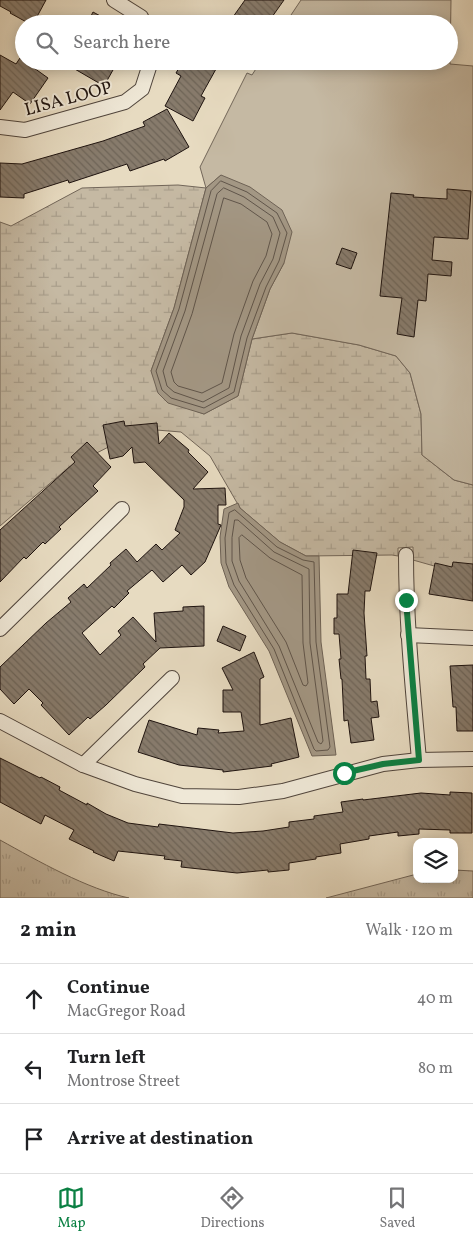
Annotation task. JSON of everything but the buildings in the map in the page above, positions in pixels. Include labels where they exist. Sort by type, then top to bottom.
[{"type":"street","points":[[114,0],[138,15]]},
{"type":"street","name":"LISA LOOP","points":[[0,127],[25,130],[125,102],[142,89],[148,70]]},
{"type":"street","points":[[0,629],[122,509]]},
{"type":"street","points":[[406,554],[408,635],[419,760]]},
{"type":"street","points":[[408,635],[473,638]]},
{"type":"street","points":[[84,765],[172,678]]},
{"type":"street","points":[[0,721],[84,765],[135,784],[182,796],[240,797],[283,791],[383,764],[419,760],[473,758]]},
{"type":"green space","points":[[301,0],[451,0],[451,15],[291,15]]},
{"type":"green space","points":[[458,65],[473,66],[473,485],[454,480],[422,455],[421,414],[410,373],[396,356],[359,345],[292,333],[252,339],[270,289],[284,263],[221,175],[206,188],[200,167],[247,73],[252,75],[255,70],[458,70]]},
{"type":"green space","points":[[178,185],[206,188],[174,308],[151,371],[193,410],[204,414],[238,396],[252,339],[292,333],[359,345],[396,356],[410,373],[421,414],[422,455],[454,480],[473,485],[473,577],[413,560],[413,547],[398,548],[398,556],[306,556],[280,542],[240,508],[210,456],[181,432],[144,429],[69,467],[0,526],[0,222],[11,226],[82,188]]},
{"type":"green space","points":[[0,840],[80,881],[129,898],[0,898]]},
{"type":"green space","points":[[458,870],[473,871],[473,898],[326,898],[413,875],[413,883],[458,883]]},
{"type":"water","points":[[221,175],[250,187],[282,210],[292,232],[284,263],[270,289],[252,339],[238,396],[204,414],[168,403],[158,393],[151,371],[174,308],[206,188]]},
{"type":"water","points":[[238,503],[240,508],[280,542],[306,556],[319,556],[321,642],[336,755],[312,756],[269,651],[229,587],[221,563],[220,537],[224,509]]},
{"type":"route","points":[[344,773],[383,764],[419,760],[406,600]]}]
